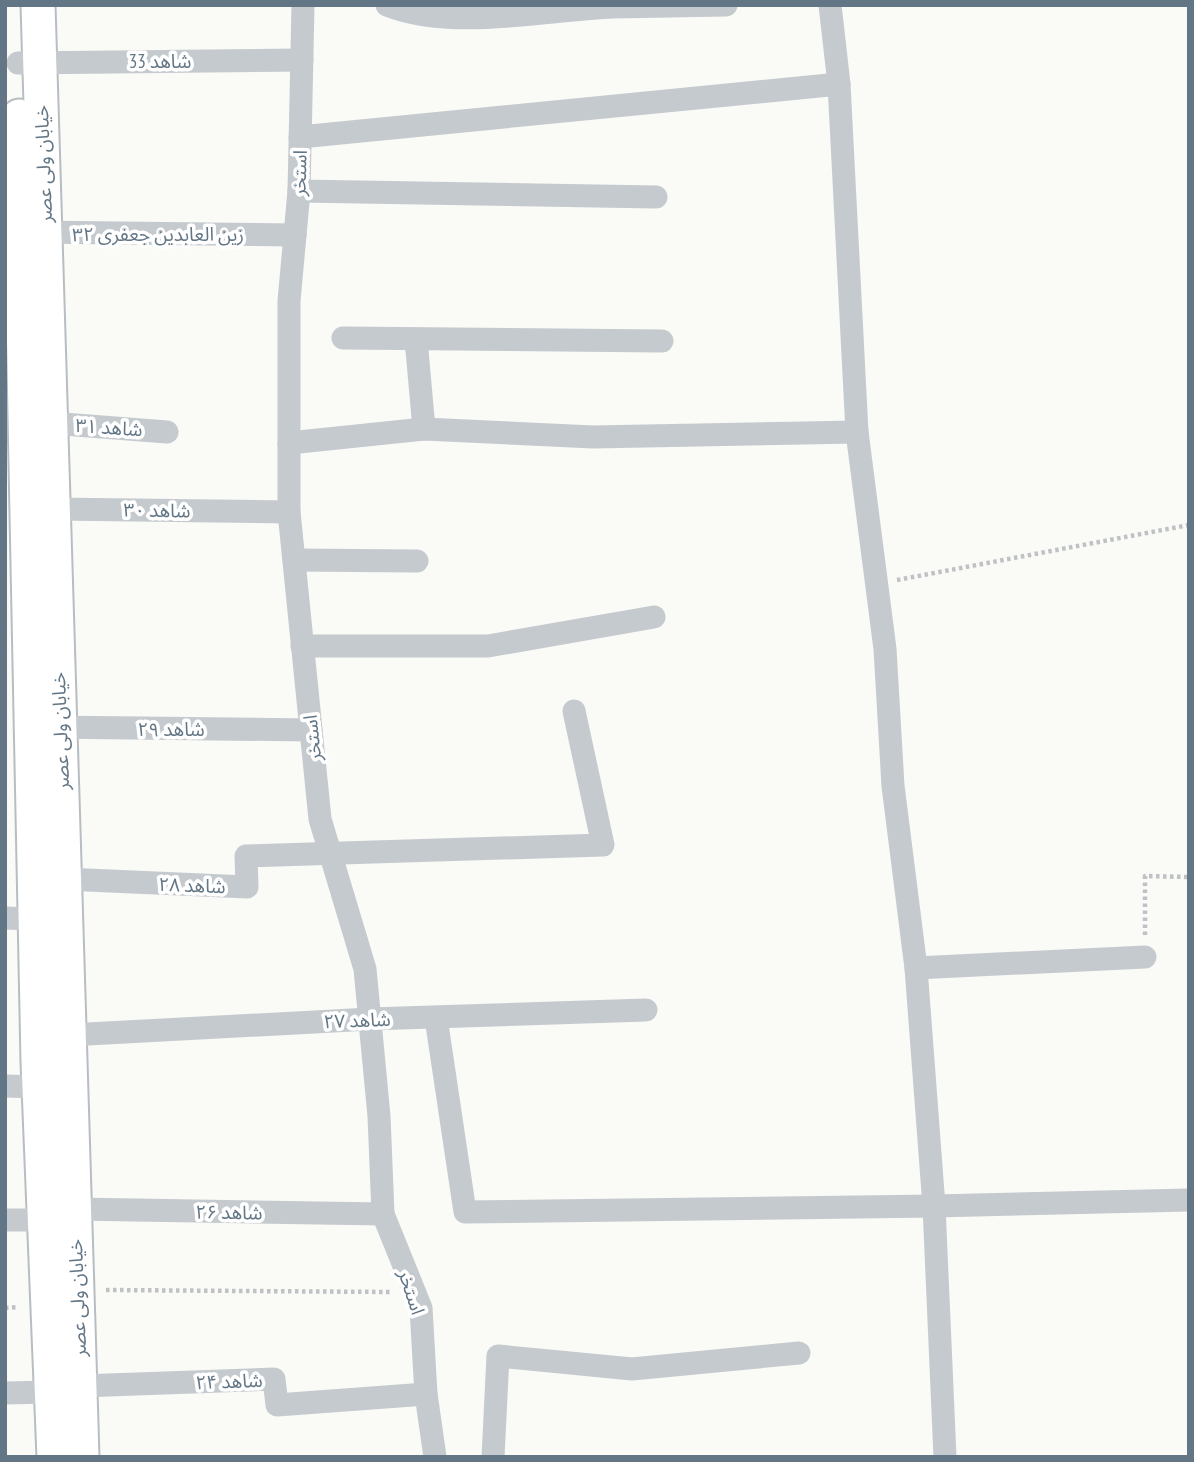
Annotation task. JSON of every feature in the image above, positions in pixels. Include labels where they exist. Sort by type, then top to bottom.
[{"type":"main road","name":"خیابان ولی عصر","points":[[18,5],[29,62]]},
{"type":"main road","name":"خیابان ولی عصر","points":[[38,5],[29,62],[24,242],[25,348],[39,512],[29,583],[64,879],[69,1035],[60,1215],[66,1389],[82,1457]]},
{"type":"main road","name":"خیابان ولی عصر","points":[[45,727],[20,918],[40,1087],[60,1215],[77,1289],[66,1389],[54,1457]]},
{"type":"street","name":"استخر","points":[[303,5],[299,191],[289,301],[289,512],[320,819],[365,969],[383,1214],[421,1308],[426,1394],[435,1457]]},
{"type":"street","points":[[387,5],[409,14],[504,17],[611,7],[726,5]]},
{"type":"street","points":[[830,5],[839,84],[857,432],[885,649],[892,786],[916,968],[934,1206],[945,1457]]},
{"type":"street","name":"شاهد 33","points":[[29,62],[302,60]]},
{"type":"street","points":[[300,137],[839,84]]},
{"type":"street","points":[[299,191],[656,197]]},
{"type":"street","name":"زین العابدین جعفری ۳۲","points":[[24,242],[295,235]]},
{"type":"street","points":[[343,338],[662,341]]},
{"type":"street","points":[[416,339],[424,429]]},
{"type":"street","points":[[289,443],[424,429],[593,437],[857,432]]},
{"type":"street","name":"شاهد ۳۱","points":[[33,438],[167,432]]},
{"type":"street","name":"شاهد ۳۰","points":[[39,512],[289,512]]},
{"type":"street","points":[[294,560],[417,561]]},
{"type":"street","points":[[302,646],[488,646],[654,617]]},
{"type":"street","points":[[330,852],[603,845],[574,711]]},
{"type":"street","name":"شاهد ۲۹","points":[[45,727],[311,730]]},
{"type":"street","name":"شاهد ۲۸","points":[[64,879],[247,887],[246,856],[330,852]]},
{"type":"street","points":[[20,918],[64,879]]},
{"type":"street","points":[[916,968],[1145,957]]},
{"type":"street","name":"شاهد ۲۷","points":[[69,1035],[370,1019],[646,1010]]},
{"type":"street","points":[[436,1018],[465,1212],[1189,1200]]},
{"type":"street","points":[[5,1086],[40,1087]]},
{"type":"street","name":"شاهد ۲۶","points":[[5,1220],[60,1215],[383,1214]]},
{"type":"street","points":[[493,1457],[498,1356],[632,1369],[799,1353]]},
{"type":"street","name":"شاهد ۲۴","points":[[66,1389],[274,1379],[277,1405],[426,1394]]},
{"type":"street","points":[[5,1393],[66,1389]]},
{"type":"path","points":[[876,584],[1189,525]]},
{"type":"path","points":[[1145,957],[1145,876],[1189,877]]},
{"type":"path","points":[[77,1289],[414,1293]]}]
